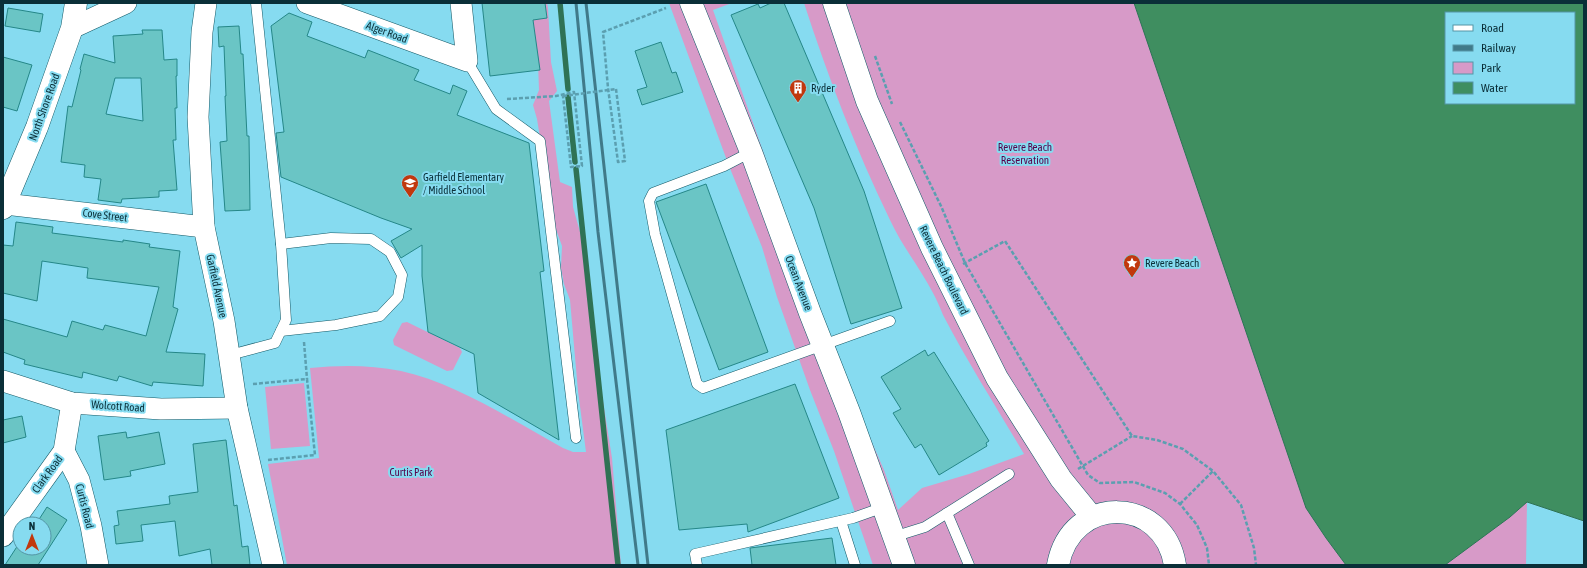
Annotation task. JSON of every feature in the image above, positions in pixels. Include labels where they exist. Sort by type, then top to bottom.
[{"type":"main road","name":"North Shore Road","points":[[4,206],[37,127],[72,28],[76,3]]},
{"type":"main road","name":"Ocean Avenue","points":[[691,3],[751,152],[884,507],[904,565]]},
{"type":"main road","name":"Revere Beach Boulevard","points":[[834,3],[867,101],[932,248],[997,378],[1061,479],[1092,518]]},
{"type":"main road","points":[[1058,565],[1065,542],[1080,525],[1104,513],[1120,512],[1133,514],[1146,520],[1159,530],[1168,541],[1174,554],[1175,565]]},
{"type":"street","points":[[72,28],[126,3]]},
{"type":"street","name":"Garfield Avenue","points":[[206,3],[202,32],[198,117],[204,228],[230,355],[237,408],[273,565]]},
{"type":"street","name":"Alger Road","points":[[307,3],[467,62]]},
{"type":"street","points":[[461,3],[467,62]]},
{"type":"street","name":"Cove Street","points":[[4,206],[204,228]]},
{"type":"street","name":"Wolcott Road","points":[[3,380],[72,403],[161,410],[237,408]]},
{"type":"street","name":"Clark Road","points":[[3,536],[64,451],[72,403]]},
{"type":"street","name":"Curtis Road","points":[[64,451],[79,480],[91,526],[98,565]]},
{"type":"lane","points":[[230,355],[275,343],[286,320],[281,244],[256,3]]},
{"type":"lane","points":[[467,62],[496,109],[540,141],[576,438]]},
{"type":"lane","points":[[751,152],[724,166],[653,193],[649,201],[655,234],[697,384],[703,388],[890,321]]},
{"type":"lane","points":[[281,244],[331,238],[371,239],[390,252],[402,275],[398,297],[380,316],[336,325],[281,331]]},
{"type":"lane","points":[[893,536],[925,527],[1009,474]]},
{"type":"lane","points":[[697,565],[695,554],[841,521],[884,507]]},
{"type":"lane","points":[[947,513],[969,565]]},
{"type":"lane","points":[[841,521],[854,565]]},
{"type":"path","points":[[490,100],[556,96],[574,92],[582,166],[571,167],[564,96],[616,89],[625,161],[618,162],[608,88],[603,32],[666,8]]},
{"type":"path","points":[[874,53],[894,110]]},
{"type":"path","points":[[898,117],[941,206],[965,263],[1083,466],[1132,436],[1157,440],[1183,449],[1214,471],[1241,505],[1254,548],[1256,565]]},
{"type":"path","points":[[945,274],[1005,241],[1132,436]]},
{"type":"path","points":[[265,460],[315,455],[304,340]]},
{"type":"path","points":[[250,384],[307,379]]},
{"type":"path","points":[[1180,504],[1214,471]]},
{"type":"green space","name":"Curtis Park","points":[[530,3],[547,3],[548,8],[551,62],[557,91],[549,101],[560,182],[572,187],[573,207],[584,246],[597,364],[612,458],[621,565],[287,565],[268,464],[319,458],[310,368],[333,366],[367,367],[401,371],[422,377],[443,384],[484,404],[563,448],[573,452],[586,452],[578,391],[570,300],[564,284],[561,268],[562,246],[554,224],[537,119],[533,105],[539,90],[538,62]]},
{"type":"green space","name":"Revere Beach Reservation","points":[[669,3],[732,3],[713,10],[797,247],[808,283],[859,413],[884,470],[898,510],[922,488],[969,474],[1024,454],[962,350],[943,315],[936,298],[890,220],[843,113],[804,3],[1134,3],[1306,508],[1346,565],[873,565],[834,451],[810,390],[777,297],[762,247],[729,166]]},
{"type":"green space","points":[[407,322],[460,348],[462,352],[453,370],[447,371],[394,345],[393,340],[402,323]]},
{"type":"green space","points":[[304,383],[310,446],[271,449],[265,387]]},
{"type":"green space","points":[[1527,502],[1526,565],[1445,565],[1510,517]]},
{"type":"water","points":[[1134,3],[1584,3],[1584,521],[1527,502],[1510,517],[1445,565],[1346,565],[1306,508]]},
{"type":"building","points":[[482,3],[545,3],[547,18],[533,20],[540,70],[490,76]]},
{"type":"building","name":"Ryder","points":[[771,3],[784,3],[864,191],[902,308],[851,324],[814,208],[731,15],[758,4],[760,8]]},
{"type":"building","points":[[8,8],[43,14],[40,32],[5,26]]},
{"type":"building","points":[[289,13],[312,22],[307,36],[365,58],[368,50],[419,70],[414,80],[450,94],[453,85],[467,91],[457,115],[529,143],[544,271],[540,272],[559,440],[478,393],[474,354],[428,332],[422,276],[422,245],[401,258],[391,241],[412,229],[381,218],[281,177],[276,133],[284,132],[271,26]]},
{"type":"building","points":[[239,26],[241,54],[243,54],[247,136],[249,136],[250,210],[225,211],[220,142],[227,141],[226,96],[224,46],[219,47],[218,27]]},
{"type":"building","points":[[142,30],[162,30],[164,60],[177,59],[177,108],[175,108],[176,140],[173,140],[177,190],[159,191],[159,197],[122,199],[121,203],[98,200],[101,179],[84,177],[85,165],[61,162],[68,106],[72,107],[84,54],[115,63],[113,36],[143,34]],"holes":[[[115,78],[141,78],[143,121],[106,114]]]},
{"type":"building","points":[[661,42],[672,73],[676,72],[683,92],[642,105],[637,90],[647,87],[635,51]]},
{"type":"building","points":[[3,57],[32,65],[17,111],[3,107]]},
{"type":"building","points":[[706,184],[768,352],[719,370],[656,202]]},
{"type":"building","points":[[16,222],[53,227],[52,233],[123,242],[123,240],[150,244],[149,247],[180,251],[173,307],[178,309],[166,352],[205,354],[203,386],[153,382],[152,386],[119,376],[117,381],[83,372],[82,378],[24,364],[25,360],[3,352],[3,319],[67,337],[72,321],[103,330],[105,325],[146,336],[159,287],[87,278],[88,268],[42,261],[37,301],[3,293],[3,245],[13,246]]},
{"type":"building","points":[[925,350],[928,356],[934,352],[989,441],[986,443],[987,446],[939,475],[921,444],[915,448],[893,413],[901,409],[881,377]]},
{"type":"building","points":[[795,384],[839,498],[748,532],[747,524],[679,530],[666,430]]},
{"type":"building","points":[[22,416],[26,437],[3,443],[3,420]]},
{"type":"building","points":[[126,432],[127,438],[159,432],[165,464],[130,471],[131,476],[104,480],[98,436]]},
{"type":"building","points":[[226,440],[234,506],[237,505],[242,547],[248,546],[250,565],[212,565],[210,549],[179,556],[175,521],[141,525],[143,541],[116,544],[114,526],[119,525],[117,511],[170,504],[169,496],[198,492],[193,444]]},
{"type":"building","points":[[47,507],[67,520],[52,543],[52,516],[41,516]]},
{"type":"building","points":[[832,538],[836,565],[752,565],[750,548]]},
{"type":"building","points":[[12,554],[12,556],[44,556],[38,565],[5,565]]},
{"type":"waterway","points":[[560,3],[568,89]]},
{"type":"waterway","points":[[568,97],[575,162]]},
{"type":"waterway","points":[[576,169],[618,565]]},
{"type":"railway","points":[[576,3],[598,232],[638,565]]},
{"type":"railway","points":[[586,3],[648,565]]},
{"type":"place","name":"Ryder","points":[[798,103]]},
{"type":"place","name":"Garfield Elementary / Middle School","points":[[410,198]]},
{"type":"place","name":"Revere Beach","points":[[1132,278]]}]
